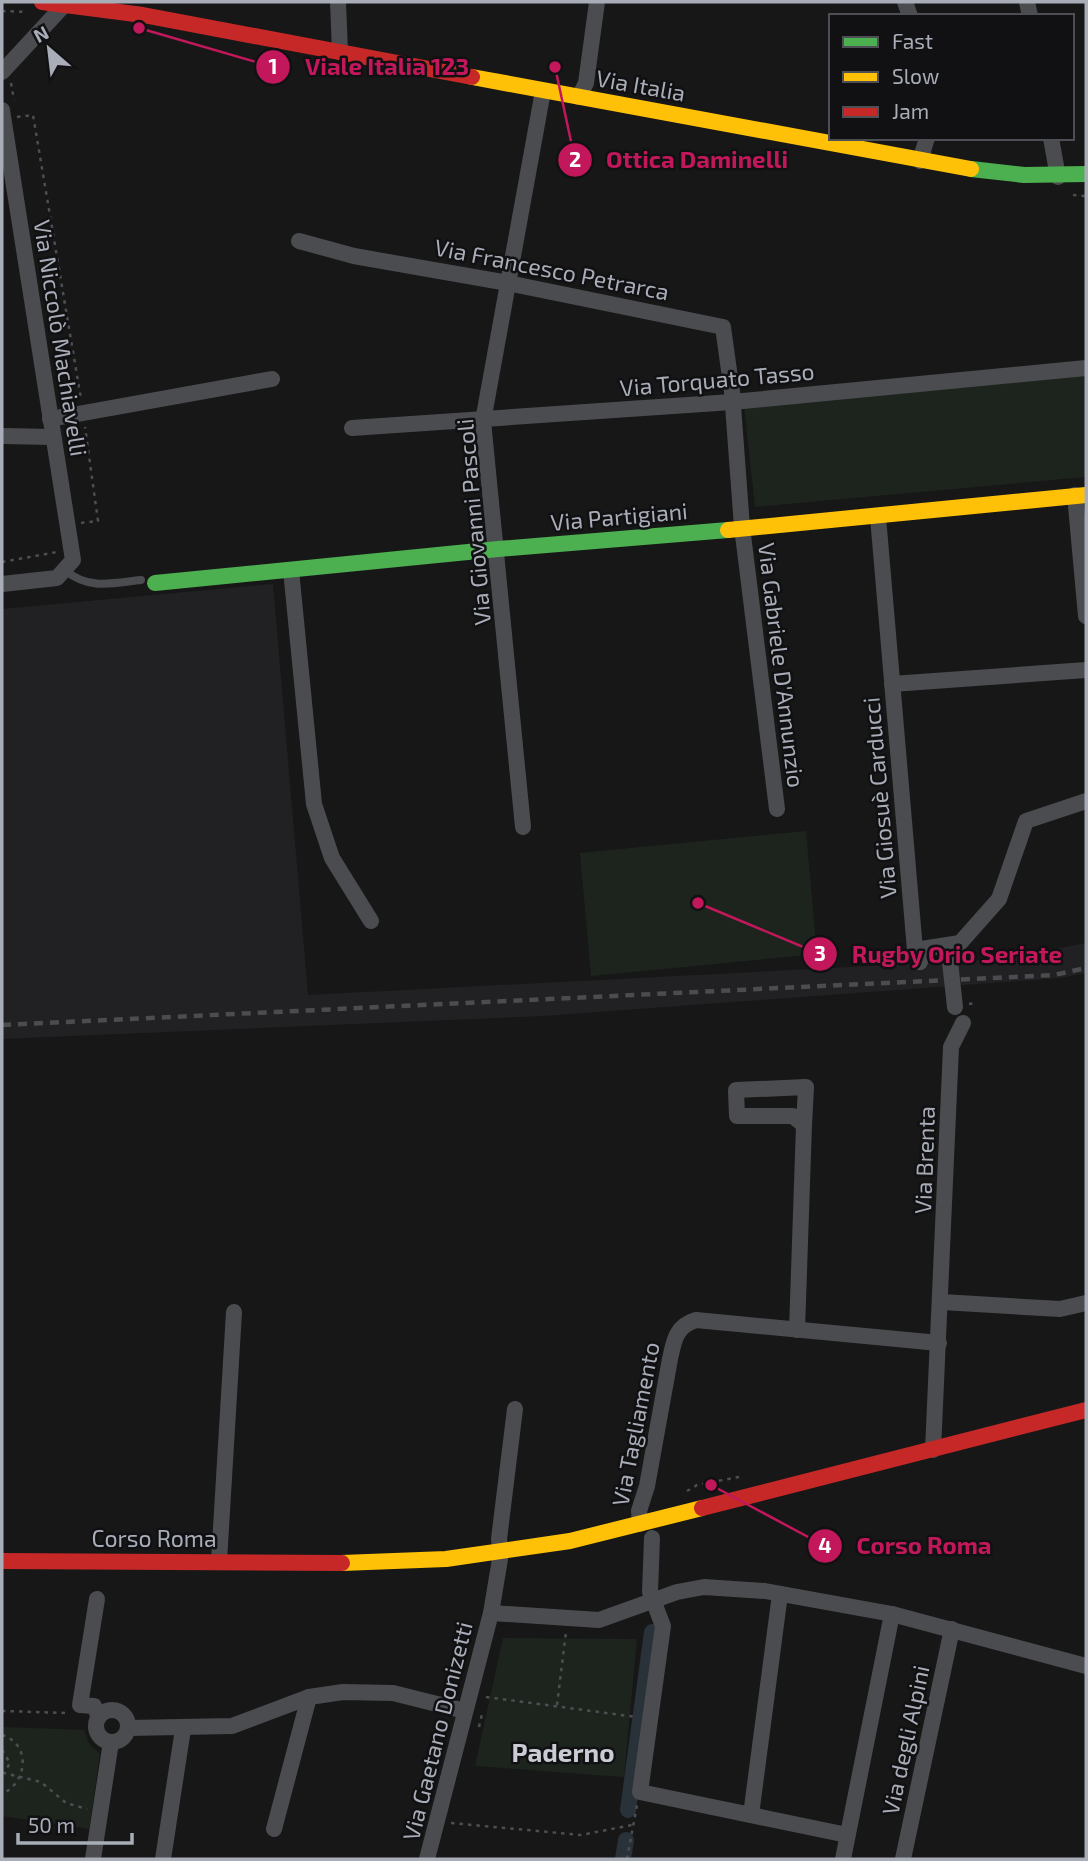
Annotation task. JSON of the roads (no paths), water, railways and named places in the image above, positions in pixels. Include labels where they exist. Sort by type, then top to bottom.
[{"type":"street","name":"Via Italia","points":[[42,2],[95,4],[920,161],[1003,174],[1058,177],[1086,174]]},
{"type":"street","points":[[338,2],[340,52]]},
{"type":"street","points":[[579,97],[586,83],[597,2]]},
{"type":"street","points":[[7,73],[65,4]]},
{"type":"street","name":"Via Giovanni Pascoli","points":[[523,827],[498,549],[483,421],[543,91]]},
{"type":"street","name":"Via Niccolò Machiavelli","points":[[2,110],[73,560],[66,571]]},
{"type":"street","points":[[920,161],[925,140]]},
{"type":"street","points":[[1051,140],[1058,177]]},
{"type":"street","name":"Via Francesco Petrarca","points":[[299,241],[354,256],[719,325],[725,331],[732,401]]},
{"type":"street","name":"Via Torquato Tasso","points":[[352,428],[483,421],[732,401],[1086,368]]},
{"type":"street","points":[[50,419],[272,379]]},
{"type":"street","name":"Via Gabriele D'Annunzio","points":[[732,401],[743,527],[777,809]]},
{"type":"street","points":[[2,436],[53,437]]},
{"type":"street","points":[[1081,495],[1086,616]]},
{"type":"street","name":"Via Partigiani","points":[[148,581],[878,517],[1081,495]]},
{"type":"street","name":"Via Giosuè Carducci","points":[[878,517],[917,956],[960,943],[999,899],[1026,821],[1086,801]]},
{"type":"street","points":[[291,570],[314,804],[332,858],[371,921]]},
{"type":"street","points":[[2,583],[47,580],[66,571]]},
{"type":"street","name":"Via Giosuè Carducci","points":[[892,684],[1086,670]]},
{"type":"street","points":[[950,962],[955,1007]]},
{"type":"street","name":"Via Brenta","points":[[933,1450],[942,1302],[951,1047],[963,1023]]},
{"type":"street","points":[[797,1330],[806,1087],[736,1090],[737,1116],[793,1116],[804,1125]]},
{"type":"street","points":[[942,1302],[1060,1309],[1086,1303]]},
{"type":"street","points":[[219,1562],[234,1312]]},
{"type":"street","name":"Via Tagliamento","points":[[640,1524],[639,1511],[647,1486],[657,1415],[675,1338],[680,1329],[696,1320],[939,1343]]},
{"type":"street","name":"Via Gaetano Donizetti","points":[[427,1859],[491,1613],[501,1553],[499,1539],[515,1409]]},
{"type":"street","name":"Corso Roma","points":[[2,1561],[364,1563],[501,1553],[567,1542],[1086,1410]]},
{"type":"street","points":[[652,1538],[650,1592],[663,1626],[640,1792],[847,1835]]},
{"type":"street","name":"Via Gaetano Donizetti","points":[[491,1613],[599,1620],[704,1587],[780,1594],[892,1614],[1086,1666]]},
{"type":"street","points":[[751,1815],[780,1594]]},
{"type":"street","points":[[93,1859],[101,1810],[104,1743],[97,1733],[94,1706],[80,1705],[97,1599]]},
{"type":"street","points":[[842,1859],[892,1614]]},
{"type":"street","name":"Via degli Alpini","points":[[903,1859],[953,1629]]},
{"type":"street","points":[[128,1728],[232,1726],[309,1698],[343,1692],[393,1693],[463,1717]]},
{"type":"street","points":[[274,1829],[309,1698]]},
{"type":"street","points":[[94,1720],[114,1710],[122,1713],[128,1728]]},
{"type":"street","points":[[104,1743],[119,1741],[128,1728]]},
{"type":"street","points":[[163,1859],[183,1728]]},
{"type":"lane","points":[[66,571],[78,580],[93,585],[148,581]]},
{"type":"waterway","points":[[628,1810],[652,1632]]},
{"type":"waterway","points":[[623,1859],[626,1840]]},
{"type":"railway","points":[[2,1025],[1054,975],[1086,968]]},
{"type":"place","name":"Viale Italia 123","points":[[139,28]]},
{"type":"place","name":"Ottica Daminelli","points":[[555,67]]},
{"type":"place","name":"Rugby Orio Seriate","points":[[698,903]]},
{"type":"place","name":"Corso Roma","points":[[711,1485]]},
{"type":"district","name":"Paderno","points":[[563,1751]]}]
